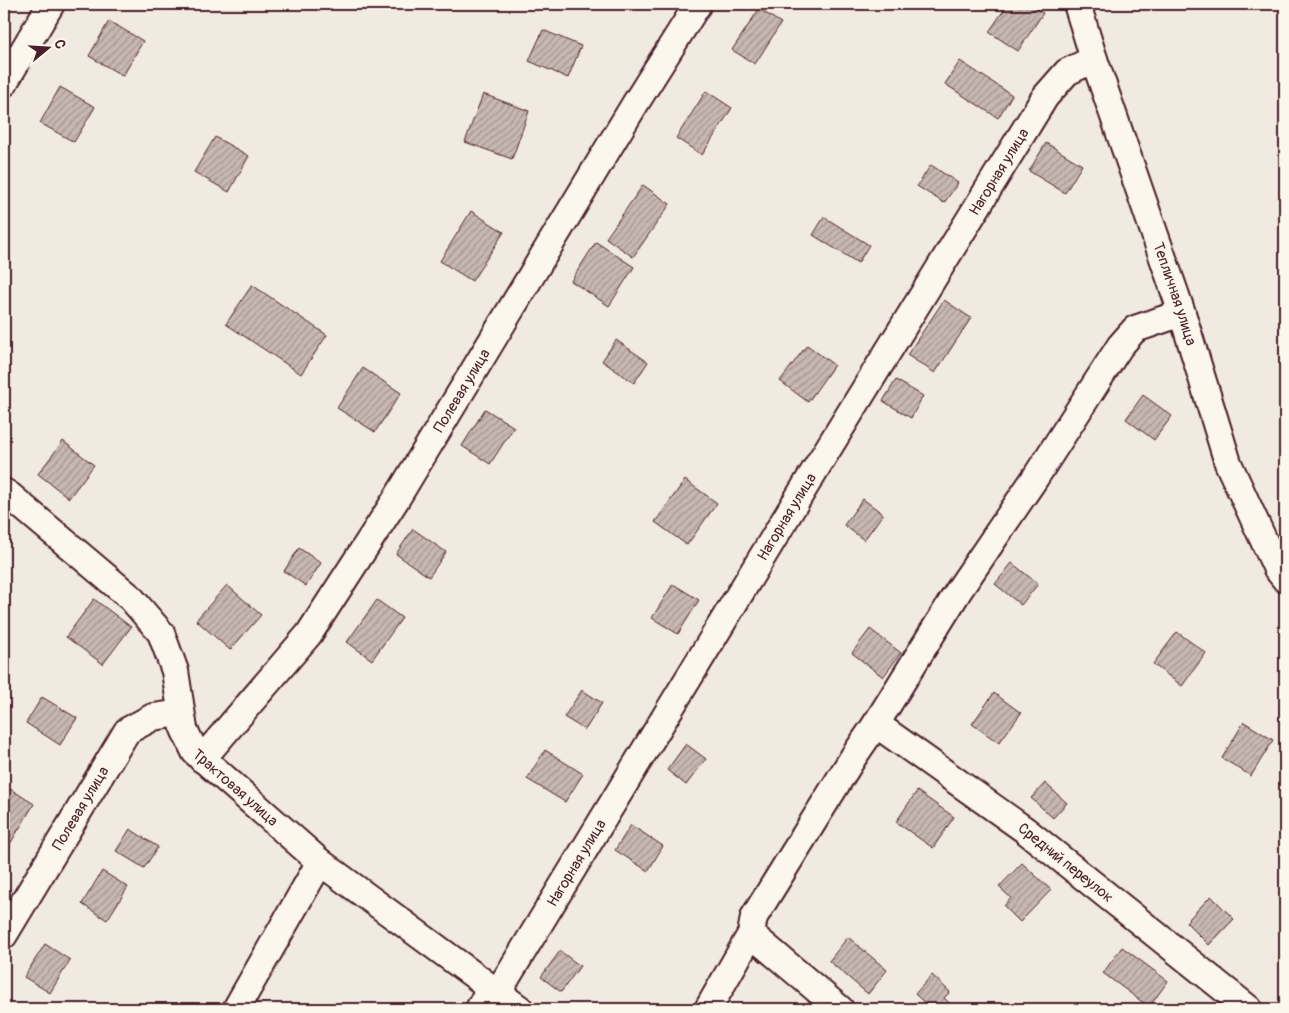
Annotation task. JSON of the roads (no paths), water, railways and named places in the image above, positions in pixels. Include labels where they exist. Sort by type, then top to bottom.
[{"type":"street","points":[[4,83],[51,4]]},
{"type":"street","name":"Полевая улица","points":[[202,759],[309,634],[395,501],[635,104],[698,4]]},
{"type":"street","name":"Тепличная улица","points":[[1077,4],[1094,59],[1182,313],[1228,463],[1277,569],[1285,579]]},
{"type":"street","name":"Нагорная улица","points":[[489,996],[1045,97],[1067,72],[1094,59]]},
{"type":"street","points":[[708,1009],[751,934],[754,917],[854,756],[959,590],[1035,478],[1120,346],[1136,329],[1182,313]]},
{"type":"street","name":"Трактовая улица","points":[[5,497],[131,598],[161,633],[175,671],[184,729],[196,752],[202,759],[320,862],[489,996],[520,1009]]},
{"type":"street","name":"Полевая улица","points":[[4,935],[127,731],[153,717],[181,713]]},
{"type":"street","name":"Средний переулок","points":[[876,724],[1025,830],[1249,1009]]},
{"type":"street","points":[[236,1009],[320,862]]},
{"type":"street","points":[[751,934],[840,1009]]}]
